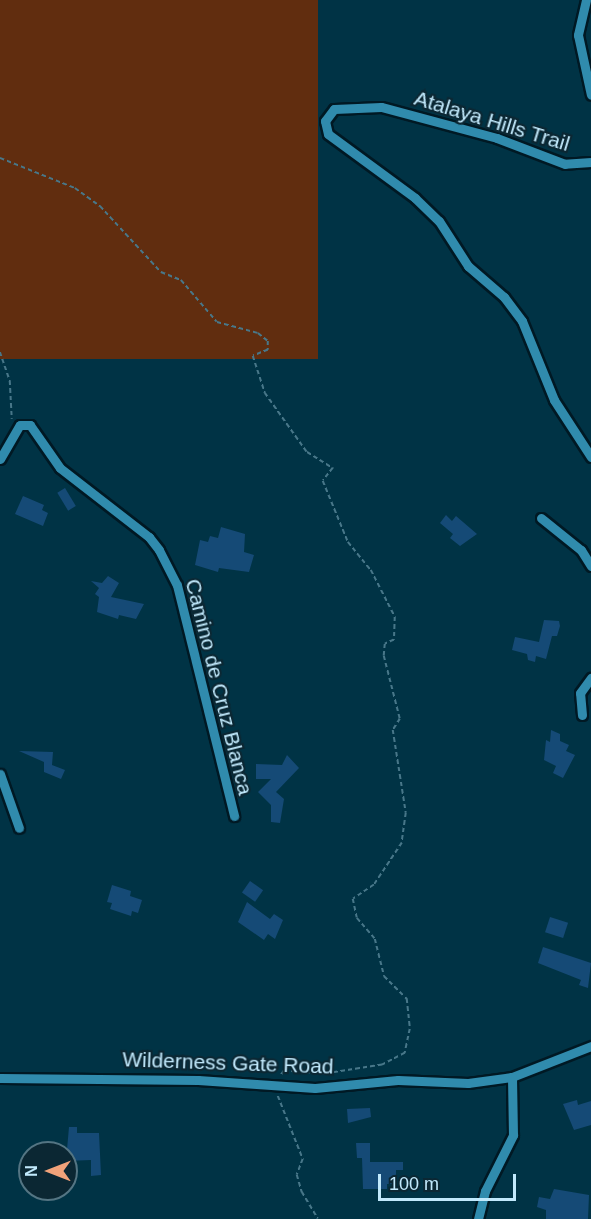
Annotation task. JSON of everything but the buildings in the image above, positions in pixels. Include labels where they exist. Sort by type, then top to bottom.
[{"type":"street","points":[[586,0],[578,35],[591,95]]},
{"type":"street","name":"Atalaya Hills Trail","points":[[591,162],[565,164],[497,138],[381,107],[334,109],[325,121],[328,134],[415,198],[439,221],[468,266],[516,313],[534,343],[558,409],[591,457]]},
{"type":"street","name":"Camino de Cruz Blanca","points":[[13,435],[20,425],[30,425],[60,468],[149,537],[170,568],[234,816]]},
{"type":"street","points":[[0,459],[13,435]]},
{"type":"street","points":[[541,518],[581,550],[591,566]]},
{"type":"street","points":[[582,715],[580,693],[591,678]]},
{"type":"street","points":[[0,774],[19,828]]},
{"type":"street","name":"Wilderness Gate Road","points":[[0,1078],[127,1078],[315,1088],[398,1080],[468,1083],[512,1077],[591,1046]]},
{"type":"street","points":[[478,1219],[485,1191],[513,1135],[512,1077]]},
{"type":"path","points":[[0,158],[75,188],[100,206],[161,272],[181,280],[217,322],[258,333],[268,342],[268,350],[253,356],[265,393],[307,452],[333,468],[323,481],[344,532],[371,570],[395,617],[394,640],[385,644],[384,656],[399,719],[393,730],[406,813],[402,843],[374,885],[353,898],[357,918],[375,939],[384,976],[407,999],[410,1029],[405,1053],[382,1065],[325,1074],[284,1071],[278,1086],[278,1097],[303,1159],[297,1175],[302,1192],[318,1219]]},
{"type":"path","points":[[0,352],[10,381],[13,435]]},
{"type":"shaded area","points":[[0,0],[318,0],[318,359],[0,359]]}]
